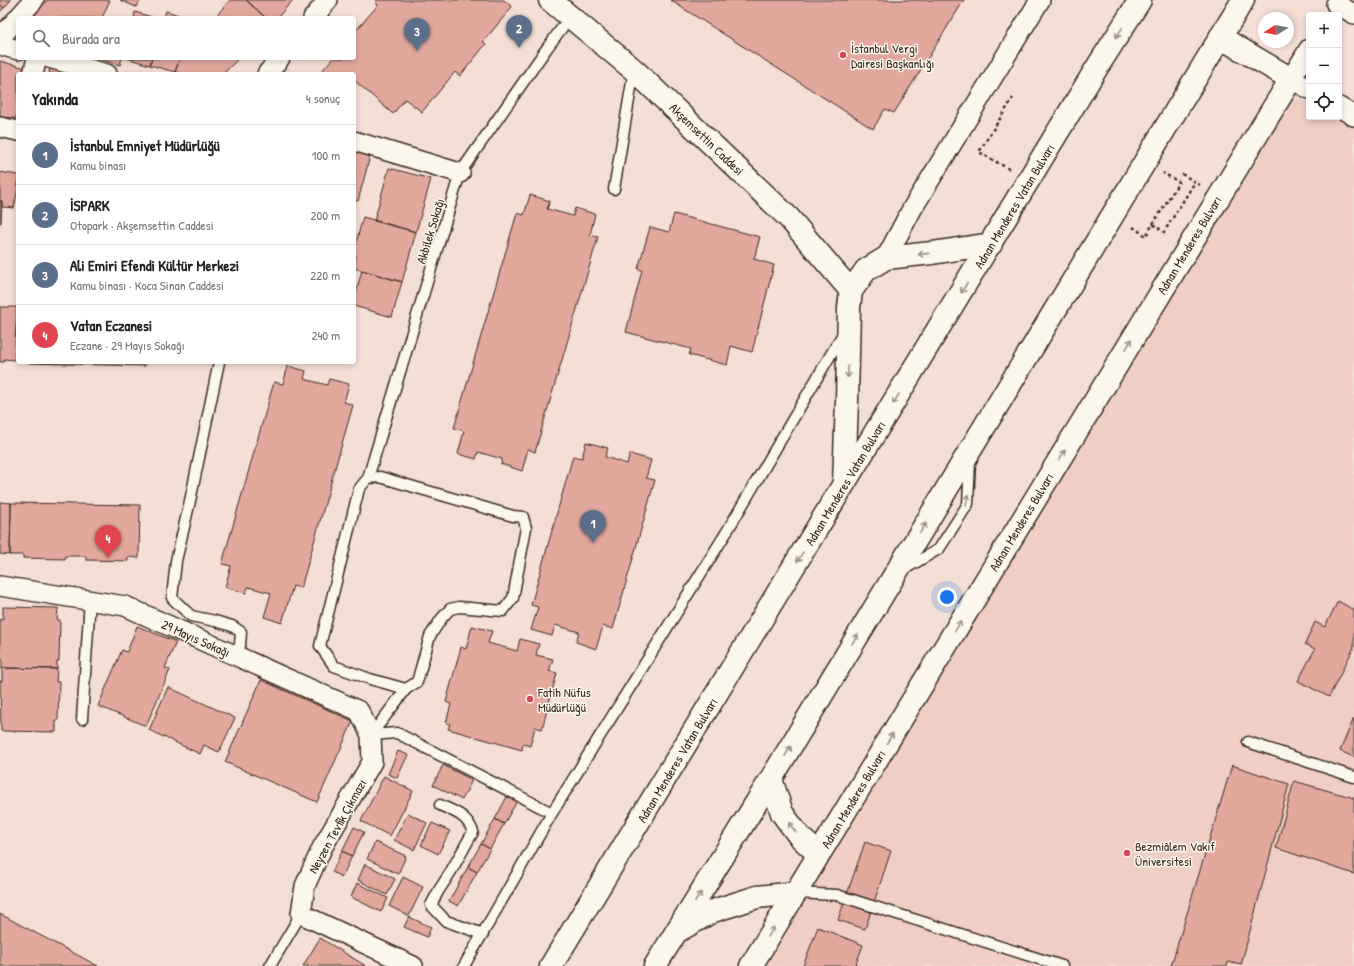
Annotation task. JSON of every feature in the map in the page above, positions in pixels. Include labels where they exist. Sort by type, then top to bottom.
[{"type":"main road","name":"Akşemsettin Caddesi","points":[[550,0],[634,70],[789,218],[851,291]]},
{"type":"main road","name":"Adnan Menderes Vatan Bulvarı","points":[[552,966],[1029,180],[1140,0]]},
{"type":"main road","points":[[655,966],[771,779],[1243,0]]},
{"type":"main road","points":[[1220,37],[1300,84]]},
{"type":"main road","name":"Adnan Menderes Bulvarı","points":[[751,966],[1215,203],[1300,84]]},
{"type":"main road","points":[[844,485],[848,325],[851,291],[866,270],[886,258],[991,244]]},
{"type":"main road","points":[[771,779],[782,813],[799,836],[819,855]]},
{"type":"main road","points":[[676,932],[713,911],[757,897],[794,893]]},
{"type":"street","points":[[20,16],[34,0]]},
{"type":"street","points":[[316,16],[328,0]]},
{"type":"street","points":[[886,258],[912,209],[1040,0]]},
{"type":"street","points":[[1335,6],[1354,14]]},
{"type":"street","points":[[0,38],[16,20]]},
{"type":"street","points":[[0,45],[16,49]]},
{"type":"street","points":[[34,72],[37,60]]},
{"type":"street","points":[[56,60],[100,72]]},
{"type":"street","points":[[269,72],[278,60]]},
{"type":"street","points":[[1300,84],[1306,61]]},
{"type":"street","points":[[1342,109],[1354,116]]},
{"type":"street","points":[[0,127],[16,131]]},
{"type":"street","points":[[356,142],[460,173]]},
{"type":"street","name":"29 Mayıs Sokağı","points":[[0,586],[125,606],[359,711],[371,735]]},
{"type":"street","name":"Neyzen Tevfik Çıkmazı","points":[[301,914],[305,886],[322,848],[372,762],[371,735]]},
{"type":"street","points":[[301,914],[413,966]]},
{"type":"lane","name":"Akbilek Sokağı","points":[[406,689],[370,679],[334,666],[320,646],[359,489],[368,478],[460,173],[570,17]]},
{"type":"lane","points":[[614,189],[634,70]]},
{"type":"lane","points":[[464,966],[552,813],[726,533],[848,325]]},
{"type":"lane","points":[[219,364],[176,561],[172,598],[191,616],[215,620],[232,626],[241,632],[239,657]]},
{"type":"lane","points":[[368,478],[380,477],[513,516],[523,517],[526,528],[513,598],[503,611],[459,607],[450,609],[430,636],[417,682],[406,689],[371,735]]},
{"type":"lane","points":[[82,719],[90,600]]},
{"type":"lane","points":[[371,735],[397,733],[552,813]]},
{"type":"lane","points":[[1248,742],[1354,777]]},
{"type":"lane","points":[[440,805],[464,817],[470,823],[473,832],[450,873],[438,890],[431,905],[446,921],[483,934]]},
{"type":"lane","points":[[794,893],[837,896],[1062,966]]},
{"type":"lane","points":[[270,966],[301,914]]},
{"type":"path","points":[[1012,98],[979,152],[1029,180]]},
{"type":"path","points":[[1114,215],[1146,236],[1179,182],[1162,172]]},
{"type":"path","points":[[1153,224],[1164,232],[1195,182]]},
{"type":"shaded area","points":[[1295,96],[1306,102],[1306,120],[1339,120],[1354,128],[1354,966],[766,966]]},
{"type":"building","points":[[0,0],[11,0],[4,8],[0,4]]},
{"type":"building","points":[[47,0],[110,0],[103,16],[33,16]]},
{"type":"building","points":[[120,0],[141,0],[136,7]]},
{"type":"building","points":[[230,0],[246,0],[264,16],[216,16]]},
{"type":"building","points":[[246,0],[293,0],[279,16],[264,16]]},
{"type":"building","points":[[377,0],[504,0],[512,7],[483,42],[486,44],[460,76],[455,72],[422,112],[405,99],[393,114],[356,82],[356,72],[321,72],[331,60],[356,60],[356,31],[378,5],[375,2]]},
{"type":"building","name":"İstanbul Vergi Dairesi Başkanlığı","points":[[670,0],[964,0],[894,113],[885,109],[873,129]]},
{"type":"building","points":[[0,4],[4,8],[0,12]]},
{"type":"building","points":[[166,11],[182,16],[165,16]]},
{"type":"building","points":[[135,12],[148,16],[134,16]]},
{"type":"building","points":[[102,60],[121,60],[120,65]]},
{"type":"building","points":[[133,60],[151,60],[150,65]]},
{"type":"building","points":[[151,60],[179,60],[175,72],[150,65]]},
{"type":"building","points":[[179,60],[237,60],[225,72],[175,72]]},
{"type":"building","points":[[0,61],[29,69],[28,72],[16,72],[16,118],[0,117]]},
{"type":"building","points":[[50,68],[65,72],[49,72]]},
{"type":"building","points":[[356,152],[370,156],[358,201],[356,200]]},
{"type":"building","points":[[389,168],[431,179],[416,232],[374,221]]},
{"type":"building","points":[[0,172],[16,175],[16,198],[14,208],[2,207],[2,201],[0,201]]},
{"type":"building","points":[[530,195],[550,201],[547,209],[573,216],[575,208],[595,214],[590,235],[598,237],[535,452],[528,449],[522,471],[501,464],[502,459],[478,452],[476,459],[458,454],[464,431],[454,428],[517,213],[524,215]]},
{"type":"building","points":[[0,201],[2,201],[1,223],[0,223]]},
{"type":"building","points":[[674,214],[760,237],[754,259],[774,265],[752,352],[731,346],[727,365],[689,355],[691,349],[626,332],[642,270],[638,269],[650,227],[669,232]]},
{"type":"building","points":[[363,217],[416,232],[402,282],[356,269],[356,243]]},
{"type":"building","points":[[362,270],[402,282],[392,317],[356,307],[356,292]]},
{"type":"building","points":[[0,307],[16,307],[15,360],[4,359],[4,362],[0,362]]},
{"type":"building","points":[[16,334],[16,360],[15,360]]},
{"type":"building","points":[[68,364],[145,364],[145,366]]},
{"type":"building","points":[[288,366],[306,371],[304,379],[327,385],[329,379],[349,384],[344,402],[353,405],[301,588],[293,586],[282,623],[264,617],[271,593],[248,587],[246,593],[225,587],[231,566],[222,564],[274,382],[283,384]]},
{"type":"building","points":[[586,442],[608,448],[605,457],[627,464],[630,454],[651,460],[646,478],[655,480],[613,629],[603,626],[596,649],[576,642],[579,632],[555,625],[552,636],[531,630],[538,607],[531,605],[573,456],[582,458]]},
{"type":"building","points":[[0,502],[11,503],[10,555],[0,554]]},
{"type":"building","points":[[11,503],[140,505],[139,558],[128,557],[128,561],[86,560],[86,556],[65,556],[65,559],[23,558],[23,555],[10,555]]},
{"type":"building","points":[[1338,601],[1354,610],[1354,647],[1329,697],[1298,681],[1315,649],[1305,644],[1315,622],[1325,627]]},
{"type":"building","points":[[3,607],[58,608],[57,620],[60,620],[59,661],[57,661],[57,669],[2,668],[2,659],[0,659],[0,619],[3,619]]},
{"type":"building","points":[[137,626],[176,642],[165,668],[170,670],[146,726],[98,706],[122,650],[127,652]]},
{"type":"building","points":[[472,626],[492,631],[488,643],[517,651],[520,639],[539,644],[536,655],[553,659],[549,671],[557,673],[542,729],[535,727],[530,746],[523,744],[522,750],[448,729],[450,724],[446,723],[451,704],[446,702],[461,647],[466,649]]},
{"type":"building","points":[[2,668],[57,669],[56,682],[59,682],[58,721],[56,721],[56,732],[1,731],[0,681],[2,681]]},
{"type":"building","points":[[261,680],[353,721],[317,802],[225,762]]},
{"type":"building","points":[[168,687],[235,718],[219,752],[204,745],[200,754],[149,730]]},
{"type":"building","points":[[1354,718],[1354,757],[1340,751]]},
{"type":"building","points":[[398,751],[408,755],[397,778],[388,774]]},
{"type":"building","points":[[443,765],[472,780],[462,800],[433,785]]},
{"type":"building","points":[[1232,765],[1289,784],[1241,965],[1228,962],[1227,966],[1171,966]]},
{"type":"building","points":[[384,776],[413,791],[390,836],[361,821]]},
{"type":"building","points":[[1294,781],[1354,798],[1354,874],[1276,848]]},
{"type":"building","points":[[508,795],[517,801],[504,824],[495,819]]},
{"type":"building","points":[[408,813],[427,823],[414,850],[394,840]]},
{"type":"building","points":[[495,819],[504,824],[490,849],[481,844]]},
{"type":"building","points":[[432,823],[450,831],[438,854],[421,845]]},
{"type":"building","points":[[354,827],[364,832],[352,856],[342,851]]},
{"type":"building","points":[[375,842],[406,856],[398,874],[367,859]]},
{"type":"building","points":[[865,842],[891,851],[865,929],[838,920]]},
{"type":"building","points":[[481,844],[490,849],[477,872],[468,867]]},
{"type":"building","points":[[342,851],[352,856],[342,877],[332,872]]},
{"type":"building","points":[[365,864],[395,879],[387,895],[358,880]]},
{"type":"building","points":[[468,867],[477,872],[458,906],[449,901]]},
{"type":"building","points":[[403,877],[423,887],[409,916],[389,906]]},
{"type":"building","points":[[357,883],[388,898],[381,912],[351,897]]},
{"type":"building","points":[[0,914],[98,966],[0,966]]},
{"type":"building","points":[[409,917],[431,927],[427,937],[404,927]]},
{"type":"building","points":[[818,927],[863,945],[855,966],[803,966]]},
{"type":"building","points":[[320,938],[366,966],[303,966]]},
{"type":"place","name":"İSPARK","points":[[519,48]]},
{"type":"place","name":"Ali Emiri Efendi Kültür Merkezi","points":[[417,51]]},
{"type":"place","name":"İstanbul Vergi Dairesi Başkanlığı","points":[[843,55]]},
{"type":"place","name":"İstanbul Emniyet Müdürlüğü","points":[[593,543]]},
{"type":"place","name":"Vatan Eczanesi","points":[[108,558]]},
{"type":"place","name":"Fatih Nüfus Müdürlüğü","points":[[530,699]]},
{"type":"place","name":"Bezmiâlem Vakıf Üniversitesi","points":[[1127,853]]}]
